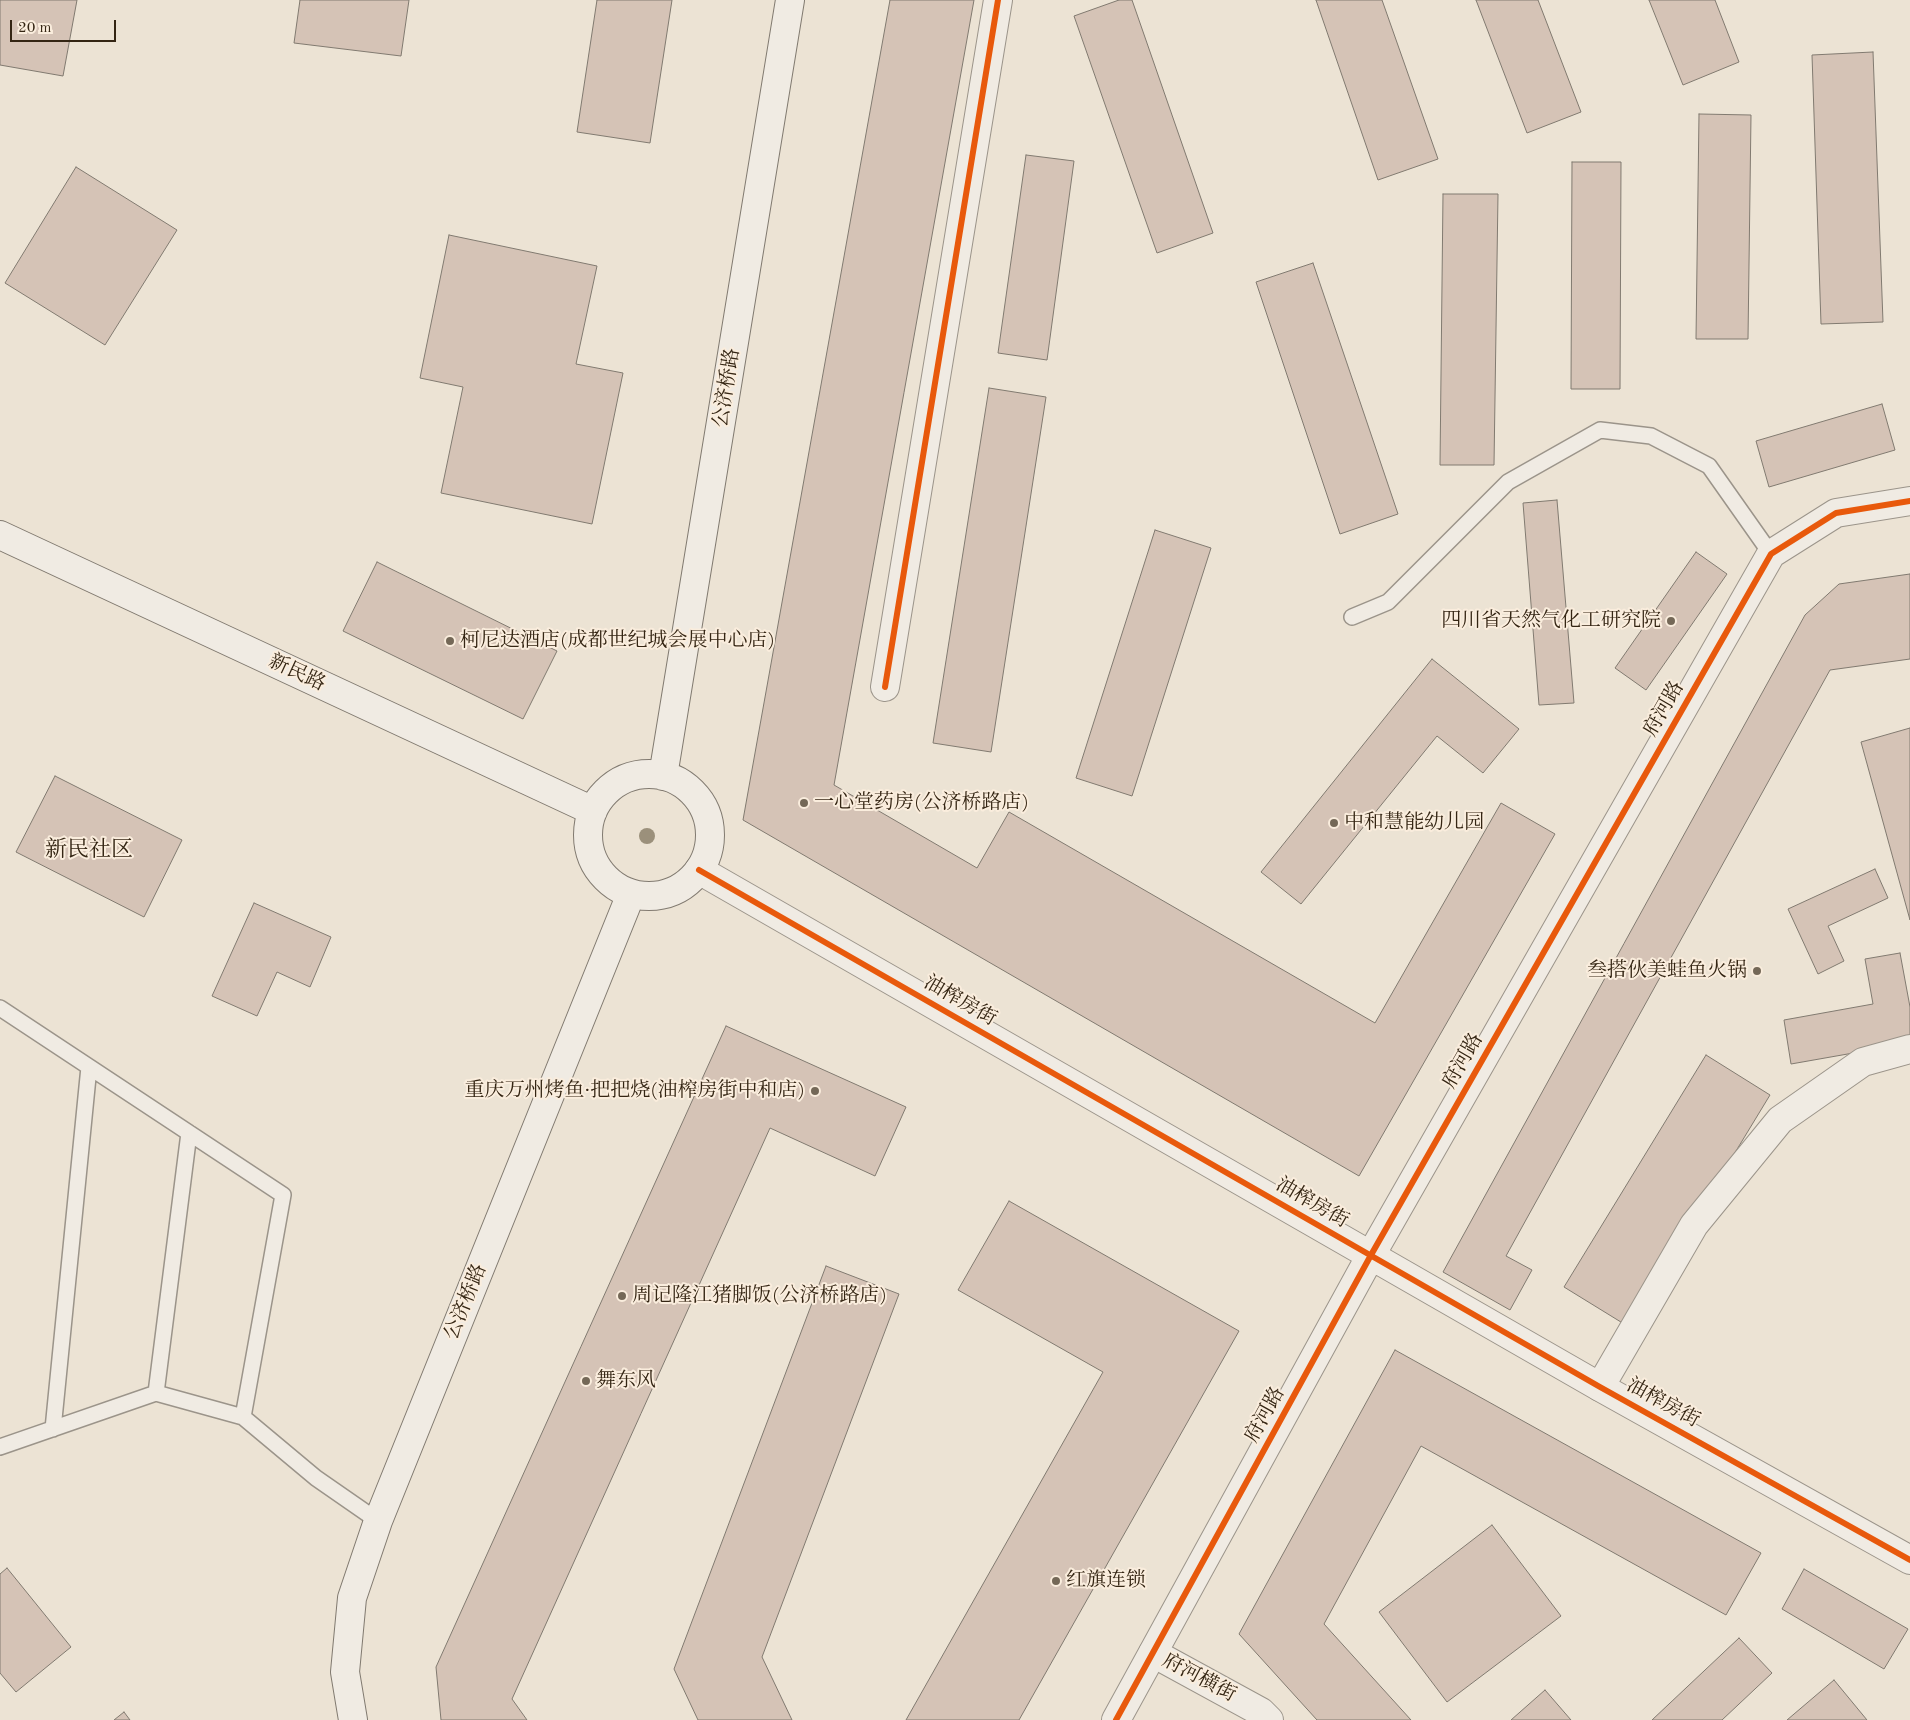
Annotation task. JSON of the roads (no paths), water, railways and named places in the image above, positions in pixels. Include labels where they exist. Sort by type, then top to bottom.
[{"type":"street","name":"公济桥路","points":[[663,776],[790,0]]},
{"type":"street","points":[[885,687],[998,0]]},
{"type":"street","name":"府河路","points":[[1116,1720],[1371,1255],[1771,554],[1836,513],[1910,500]]},
{"type":"street","name":"新民路","points":[[0,535],[593,811]]},
{"type":"street","points":[[642,774],[663,776],[682,784],[698,798],[706,815],[710,834],[707,853],[699,870],[686,884],[668,893],[650,896],[631,894],[614,885],[600,872],[590,853],[588,832],[593,811],[605,793],[622,780],[642,774]]},
{"type":"street","name":"油榨房街","points":[[699,870],[1600,1387],[1910,1560]]},
{"type":"street","name":"公济桥路","points":[[353,1720],[345,1672],[352,1598],[378,1521],[631,894]]},
{"type":"street","points":[[1600,1387],[1694,1225],[1780,1120],[1864,1062],[1910,1049]]},
{"type":"street","name":"府河横街","points":[[1153,1653],[1261,1712],[1269,1720]]},
{"type":"lane","points":[[1352,617],[1388,602],[1508,482],[1600,430],[1651,436],[1709,466],[1771,554]]},
{"type":"lane","points":[[0,1008],[283,1195],[243,1417]]},
{"type":"lane","points":[[53,1429],[89,1067]]},
{"type":"lane","points":[[156,1393],[189,1133]]},
{"type":"lane","points":[[0,1447],[156,1393],[243,1417],[316,1478],[378,1521]]},
{"type":"place","name":"四川省天然气化工研究院","points":[[1671,621]]},
{"type":"place","name":"柯尼达酒店(成都世纪城会展中心店)","points":[[450,641]]},
{"type":"place","name":"一心堂药房(公济桥路店)","points":[[804,803]]},
{"type":"place","name":"中和慧能幼儿园","points":[[1334,823]]},
{"type":"place","name":"叁搭伙美蛙鱼火锅","points":[[1757,971]]},
{"type":"place","name":"重庆万州烤鱼·把把烧(油榨房街中和店)","points":[[815,1091]]},
{"type":"place","name":"周记隆江猪脚饭(公济桥路店)","points":[[622,1296]]},
{"type":"place","name":"舞东风","points":[[586,1381]]},
{"type":"place","name":"红旗连锁","points":[[1056,1581]]},
{"type":"district","name":"新民社区","points":[[89,850]]}]
